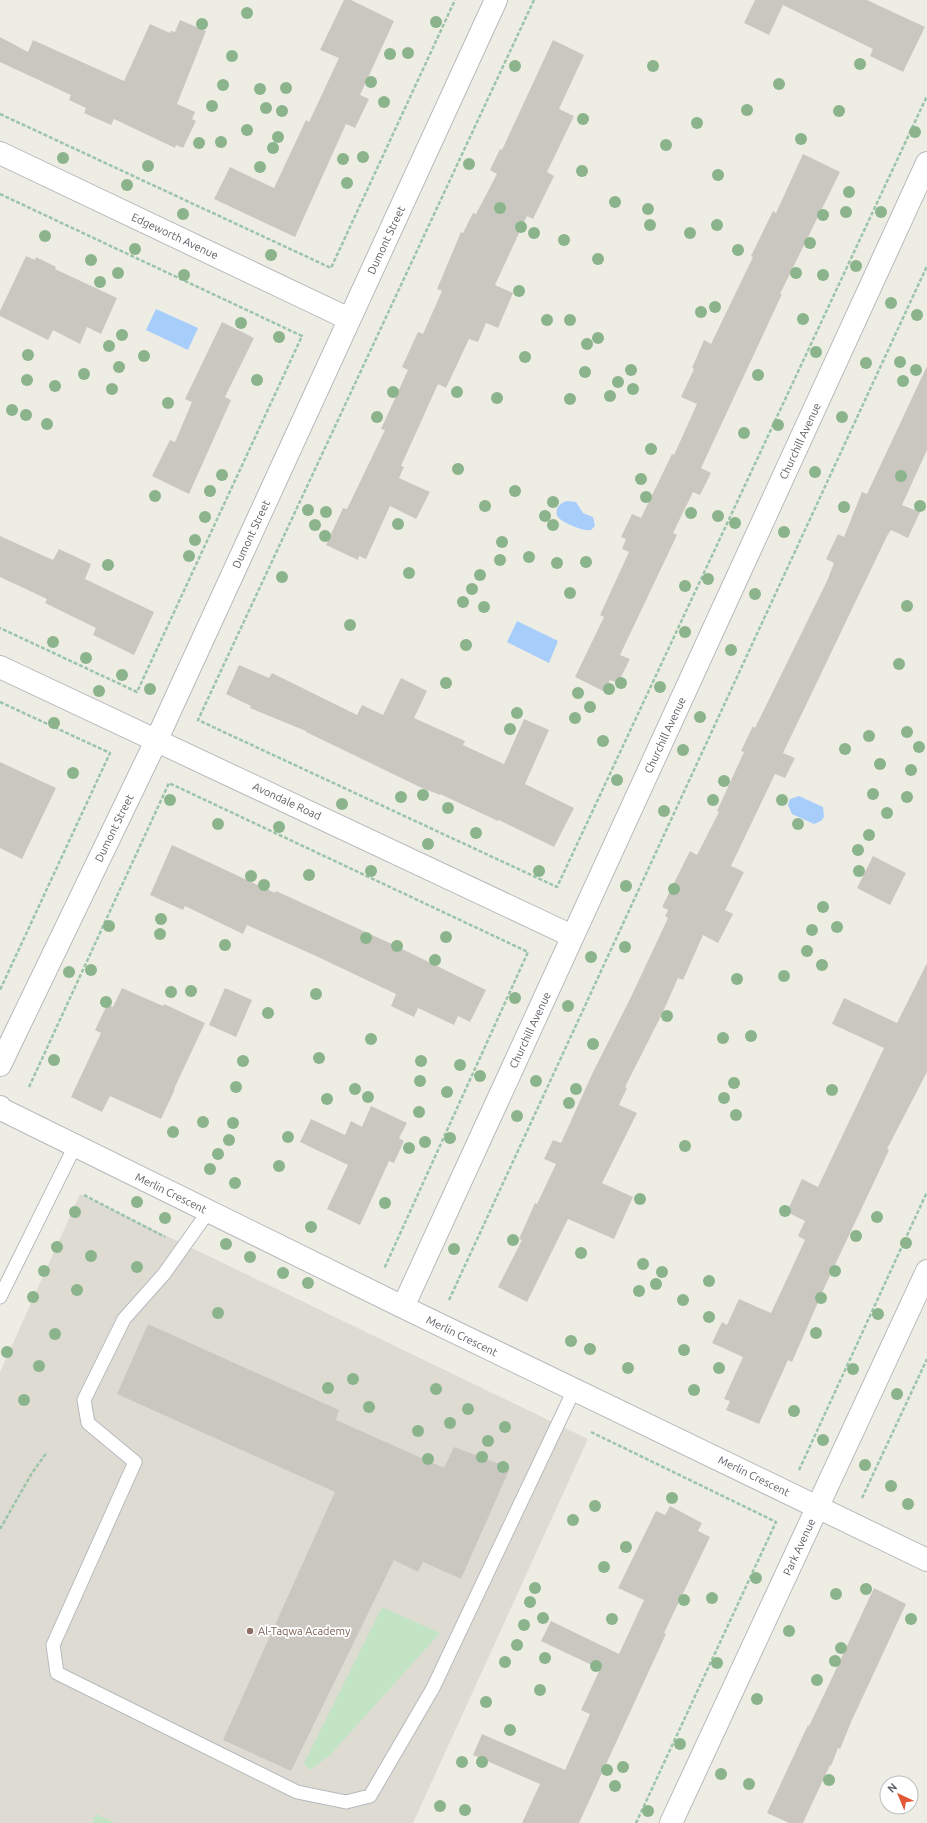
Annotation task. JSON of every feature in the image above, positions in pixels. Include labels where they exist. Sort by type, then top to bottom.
[{"type":"street","name":"Dumont Street","points":[[0,1065],[157,739],[496,0]]},
{"type":"street","name":"Edgeworth Avenue","points":[[0,153],[349,319]]},
{"type":"street","name":"Churchill Avenue","points":[[403,1307],[927,163]]},
{"type":"street","name":"Avondale Road","points":[[0,667],[157,739],[572,936]]},
{"type":"street","name":"Merlin Crescent","points":[[0,1109],[403,1307],[927,1560]]},
{"type":"street","name":"Park Avenue","points":[[671,1823],[927,1270]]},
{"type":"lane","points":[[0,1298],[75,1146]]},
{"type":"lane","points":[[208,1212],[164,1274],[124,1319],[84,1400],[88,1423],[134,1462],[53,1645],[57,1673],[297,1792],[346,1802],[370,1796],[433,1688],[574,1390]]},
{"type":"path","points":[[0,114],[332,268],[455,0]]},
{"type":"path","points":[[534,0],[198,720],[557,887],[927,96]]},
{"type":"path","points":[[0,194],[302,336],[137,692],[0,628]]},
{"type":"path","points":[[448,1303],[927,266]]},
{"type":"path","points":[[0,702],[110,753],[0,990]]},
{"type":"path","points":[[29,1087],[169,782],[528,952],[384,1269]]},
{"type":"path","points":[[798,1472],[927,1192]]},
{"type":"path","points":[[84,1195],[166,1237]]},
{"type":"path","points":[[862,1498],[927,1359]]},
{"type":"path","points":[[591,1432],[776,1522],[636,1823]]},
{"type":"path","points":[[0,1529],[32,1473],[47,1452]]},
{"type":"shaded area","name":"Al-Taqwa Academy","points":[[80,1194],[588,1439],[413,1823],[0,1823],[0,1372]]},
{"type":"green space","points":[[382,1607],[440,1633],[330,1755],[310,1770],[304,1763]]},
{"type":"green space","points":[[96,1814],[115,1823],[92,1823]]},
{"type":"water","points":[[156,309],[198,328],[188,350],[146,330]]},
{"type":"water","points":[[567,501],[576,502],[583,513],[593,517],[595,526],[591,530],[584,530],[574,527],[559,518],[556,512],[557,509],[562,503]]},
{"type":"water","points":[[517,621],[558,641],[549,663],[507,642]]},
{"type":"water","points":[[799,796],[823,807],[824,817],[821,821],[814,824],[792,814],[788,805],[790,799]]},
{"type":"building","points":[[344,0],[351,0],[394,21],[360,95],[369,99],[355,128],[346,124],[295,237],[214,199],[230,167],[274,188],[306,120],[309,122],[339,58],[320,50]]},
{"type":"building","points":[[755,0],[867,0],[925,27],[903,72],[870,56],[873,49],[783,5],[769,35],[744,23]]},
{"type":"building","points":[[180,20],[206,31],[177,104],[195,112],[192,119],[196,121],[183,148],[176,145],[175,148],[114,119],[111,125],[84,113],[86,108],[69,100],[71,95],[0,62],[0,37],[28,52],[33,40],[124,81],[150,24],[170,33],[171,31],[175,32]]},
{"type":"building","points":[[553,40],[584,55],[559,109],[574,116],[547,172],[554,176],[533,219],[527,216],[495,285],[513,293],[498,328],[486,323],[478,342],[469,339],[446,388],[438,384],[401,466],[404,467],[399,478],[430,492],[416,519],[390,506],[366,559],[359,556],[358,560],[326,545],[343,508],[347,509],[385,430],[381,429],[408,370],[402,367],[418,332],[423,334],[442,291],[437,289],[461,232],[463,233],[473,213],[476,214],[497,174],[490,170],[500,149],[502,150]]},
{"type":"building","points":[[803,154],[840,172],[780,294],[782,294],[701,468],[711,473],[700,495],[693,492],[673,533],[677,535],[620,655],[630,659],[618,683],[610,680],[605,692],[575,677],[604,617],[600,615],[629,552],[622,549],[626,539],[621,537],[632,514],[641,518],[672,454],[674,455],[697,404],[681,397],[694,369],[692,368],[704,340],[711,344],[753,257],[751,256],[773,211],[776,213]]},
{"type":"building","points":[[26,256],[35,260],[36,257],[56,267],[55,269],[117,298],[101,334],[87,327],[80,344],[53,330],[48,340],[0,316],[0,311]]},
{"type":"building","points":[[222,322],[254,338],[225,397],[231,400],[189,494],[152,476],[170,440],[175,442],[192,402],[185,399]]},
{"type":"building","points":[[927,366],[927,450],[902,505],[920,512],[908,538],[891,530],[887,536],[783,753],[795,758],[785,778],[775,774],[731,866],[744,872],[725,910],[733,914],[718,943],[703,935],[683,980],[678,978],[662,1014],[625,1087],[627,1088],[619,1105],[637,1113],[602,1183],[633,1197],[614,1239],[568,1219],[527,1302],[498,1287],[522,1240],[519,1239],[535,1203],[537,1204],[556,1164],[544,1159],[553,1140],[561,1143],[593,1072],[630,999],[668,918],[665,916],[668,910],[662,907],[690,851],[697,855],[719,812],[717,811],[744,752],[741,751],[753,726],[755,728],[827,581],[834,563],[826,559],[838,534],[844,537],[862,492],[867,494]]},
{"type":"building","points":[[0,536],[53,560],[59,549],[91,564],[85,579],[154,612],[134,655],[93,635],[96,628],[45,603],[47,599],[0,577]]},
{"type":"building","points":[[239,665],[269,678],[272,673],[357,715],[362,705],[383,715],[401,678],[427,691],[414,718],[465,741],[463,745],[504,764],[524,719],[549,730],[525,784],[574,808],[554,847],[499,820],[498,821],[440,794],[422,788],[306,731],[250,708],[251,706],[226,694]]},
{"type":"building","points":[[0,762],[56,788],[22,859],[0,848]]},
{"type":"building","points":[[172,845],[275,893],[276,891],[394,945],[486,990],[470,1022],[458,1016],[454,1025],[418,1008],[414,1017],[391,1006],[396,994],[316,956],[247,925],[243,934],[185,906],[183,910],[150,895]]},
{"type":"building","points":[[873,856],[906,873],[890,905],[857,888]]},
{"type":"building","points":[[927,963],[927,1072],[887,1149],[889,1150],[826,1284],[792,1362],[788,1360],[759,1424],[726,1410],[730,1401],[724,1399],[743,1357],[712,1343],[722,1322],[727,1325],[739,1299],[771,1313],[805,1240],[798,1236],[805,1221],[787,1212],[802,1179],[818,1187],[884,1048],[832,1024],[844,998],[897,1023]]},
{"type":"building","points":[[122,988],[163,1006],[164,1004],[205,1023],[161,1119],[110,1096],[102,1112],[71,1097],[101,1033],[95,1030],[107,1005],[113,1007]]},
{"type":"building","points":[[225,988],[252,1000],[236,1037],[209,1025]]},
{"type":"building","points":[[371,1106],[407,1123],[399,1138],[404,1141],[394,1163],[389,1161],[360,1225],[327,1209],[348,1165],[300,1142],[311,1119],[345,1135],[351,1121],[362,1127]]},
{"type":"building","points":[[148,1324],[339,1410],[336,1420],[444,1468],[454,1447],[510,1468],[461,1579],[423,1562],[418,1572],[394,1560],[291,1771],[223,1740],[335,1492],[117,1394]]},
{"type":"building","points":[[670,1506],[702,1523],[698,1531],[710,1537],[664,1633],[666,1634],[579,1823],[522,1823],[540,1784],[473,1755],[482,1734],[565,1770],[590,1714],[581,1710],[600,1669],[541,1641],[551,1621],[619,1654],[644,1600],[618,1588],[656,1511],[665,1515]]},
{"type":"building","points":[[874,1588],[906,1604],[840,1749],[838,1748],[831,1766],[830,1765],[803,1823],[789,1823],[767,1813]]},
{"type":"place","name":"Al-Taqwa Academy","points":[[250,1631]]}]
